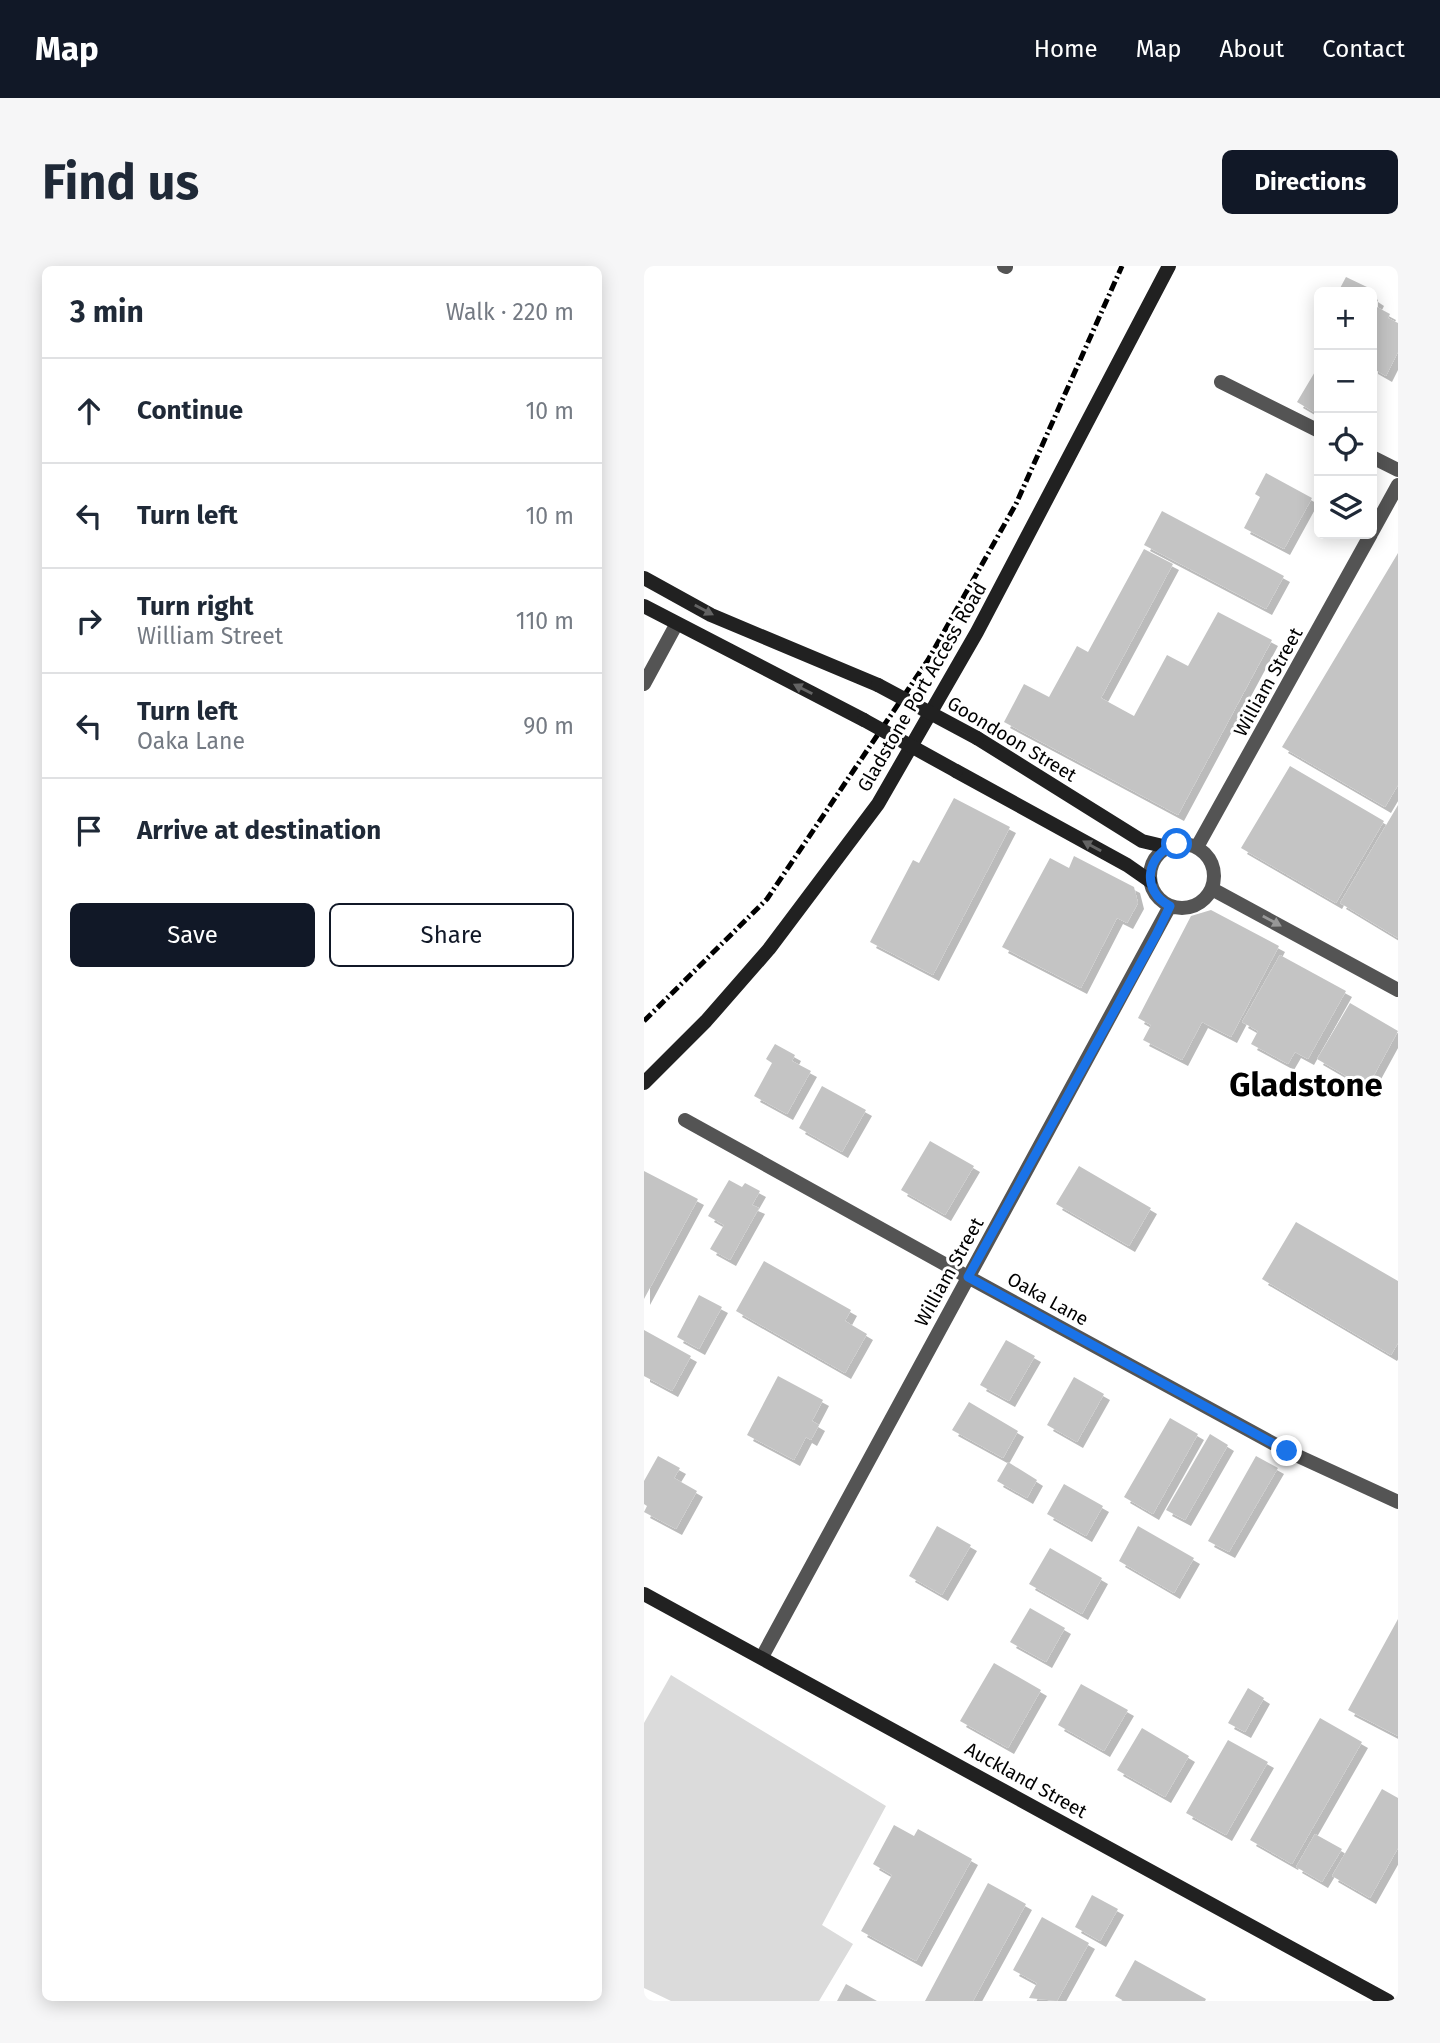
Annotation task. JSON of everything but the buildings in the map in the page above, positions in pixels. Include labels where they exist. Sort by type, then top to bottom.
[{"type":"street","name":"Gladstone Port Access Road","points":[[644,1083],[706,1021],[769,949],[878,804],[978,632],[1170,266]]},
{"type":"street","points":[[1220,382],[1314,429]]},
{"type":"street","points":[[1377,460],[1398,470]]},
{"type":"street","name":"William Street","points":[[1377,522],[1398,485]]},
{"type":"street","name":"William Street","points":[[1197,848],[1368,539]]},
{"type":"street","name":"Goondoon Street","points":[[644,578],[711,615],[878,685],[977,738],[1142,841],[1167,847]]},
{"type":"street","points":[[644,606],[676,625],[864,720],[1127,865],[1150,881]]},
{"type":"street","points":[[644,684],[676,625]]},
{"type":"street","points":[[1188,844],[1197,848],[1205,853],[1214,870],[1212,889],[1206,897],[1189,908],[1170,906],[1156,896],[1150,881],[1153,861],[1167,847],[1188,844]]},
{"type":"street","points":[[1212,889],[1398,990]]},
{"type":"street","name":"William Street","points":[[762,1657],[1170,906]]},
{"type":"street","name":"Oaka Lane","points":[[685,1120],[1287,1451],[1398,1502]]},
{"type":"street","name":"Auckland Street","points":[[644,1594],[1388,2001]]},
{"type":"shaded area","points":[[671,1675],[886,1806],[822,1925],[853,1944],[819,2001],[671,2001],[644,1988],[644,1723]]},
{"type":"railway","points":[[644,1021],[767,899],[928,660],[1016,504],[1122,266]]},
{"type":"district","name":"Gladstone","points":[[1306,1085]]},
{"type":"route","points":[[1177,844],[1159,853],[1150,871],[1152,889],[1162,902],[1170,906],[968,1277],[1287,1451]]}]
